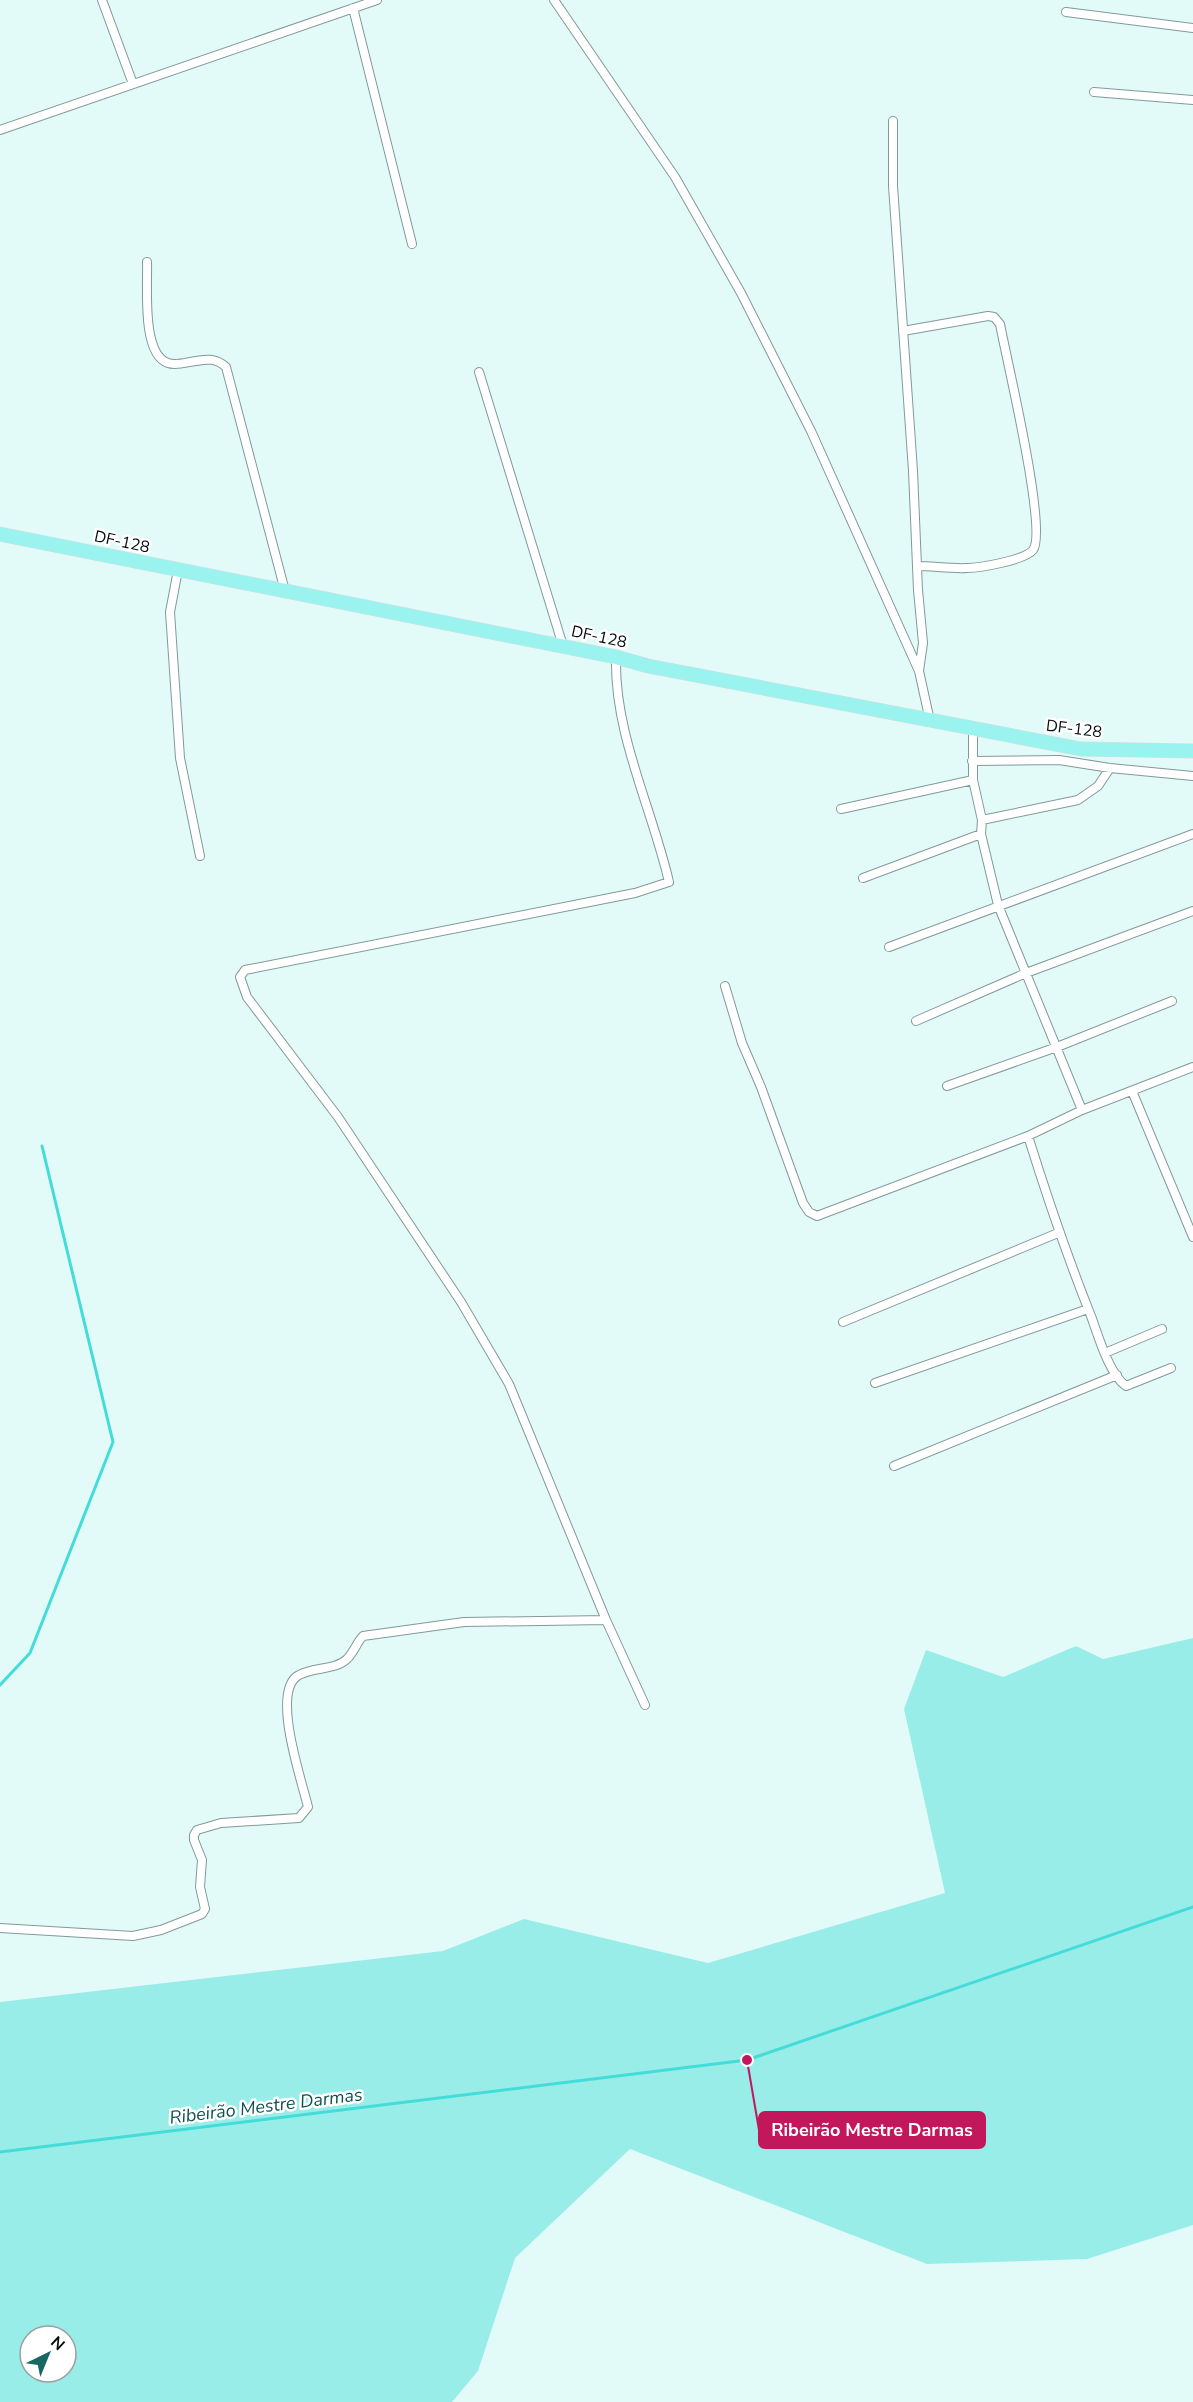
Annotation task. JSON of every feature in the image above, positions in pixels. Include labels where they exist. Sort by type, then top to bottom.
[{"type":"main road","name":"DF-128","points":[[0,534],[563,646],[648,666],[1081,749],[1193,751]]},
{"type":"street","points":[[102,0],[133,84]]},
{"type":"street","points":[[0,130],[377,0]]},
{"type":"street","points":[[554,0],[675,177],[741,293],[811,431],[919,670],[930,721]]},
{"type":"street","points":[[353,8],[412,244]]},
{"type":"street","points":[[1066,12],[1193,28]]},
{"type":"street","points":[[1094,92],[1193,100]]},
{"type":"street","points":[[893,121],[893,186],[923,643],[919,670]]},
{"type":"street","points":[[147,262],[148,324],[154,352],[162,361],[171,365],[212,359],[226,367],[285,591]]},
{"type":"street","points":[[903,331],[988,316],[994,317],[999,324],[1032,488],[1037,542],[1033,550],[1025,557],[968,568],[917,566]]},
{"type":"street","points":[[478,372],[563,646]]},
{"type":"street","points":[[178,570],[170,612],[180,758],[201,856]]},
{"type":"street","points":[[616,657],[615,687],[624,728],[669,882],[635,893],[245,970],[240,977],[247,997],[338,1117],[461,1302],[508,1384],[606,1620],[645,1705]]},
{"type":"street","points":[[973,729],[972,780],[982,820],[981,834],[998,905],[1082,1110]]},
{"type":"street","points":[[972,761],[1059,760],[1110,768],[1193,776]]},
{"type":"street","points":[[982,820],[1078,800],[1098,786],[1110,768]]},
{"type":"street","points":[[841,808],[972,780]]},
{"type":"street","points":[[863,878],[981,834]]},
{"type":"street","points":[[889,947],[1193,834]]},
{"type":"street","points":[[916,1021],[1026,973],[1193,910]]},
{"type":"street","points":[[726,986],[741,1043],[761,1088],[803,1203],[808,1212],[817,1216],[1028,1136],[1082,1110],[1193,1067]]},
{"type":"street","points":[[947,1086],[1057,1047],[1172,1001]]},
{"type":"street","points":[[1132,1091],[1193,1237]]},
{"type":"street","points":[[1028,1136],[1058,1233],[1105,1353],[1117,1375],[1126,1386],[1172,1368]]},
{"type":"street","points":[[843,1322],[1058,1233]]},
{"type":"street","points":[[875,1383],[1088,1309]]},
{"type":"street","points":[[1105,1353],[1162,1329]]},
{"type":"street","points":[[894,1466],[1117,1375]]},
{"type":"street","points":[[0,1928],[133,1936],[161,1930],[202,1914],[205,1909],[200,1887],[203,1865],[194,1835],[197,1830],[221,1824],[299,1818],[306,1812],[308,1807],[287,1721],[291,1683],[298,1675],[340,1664],[347,1659],[363,1636],[464,1622],[606,1620]]},
{"type":"shaded area","points":[[1193,1638],[1193,2225],[1087,2259],[927,2264],[630,2149],[515,2258],[478,2371],[452,2402],[0,2402],[0,2002],[443,1951],[524,1919],[708,1963],[945,1893],[904,1709],[926,1650],[1003,1677],[1076,1646],[1103,1659]]},
{"type":"waterway","points":[[0,1685],[30,1653],[113,1442],[42,1146]]},
{"type":"waterway","name":"Ribeirão Mestre Darmas","points":[[0,2152],[747,2060],[1193,1907]]},
{"type":"place","name":"Ribeirão Mestre Darmas","points":[[747,2060]]}]
